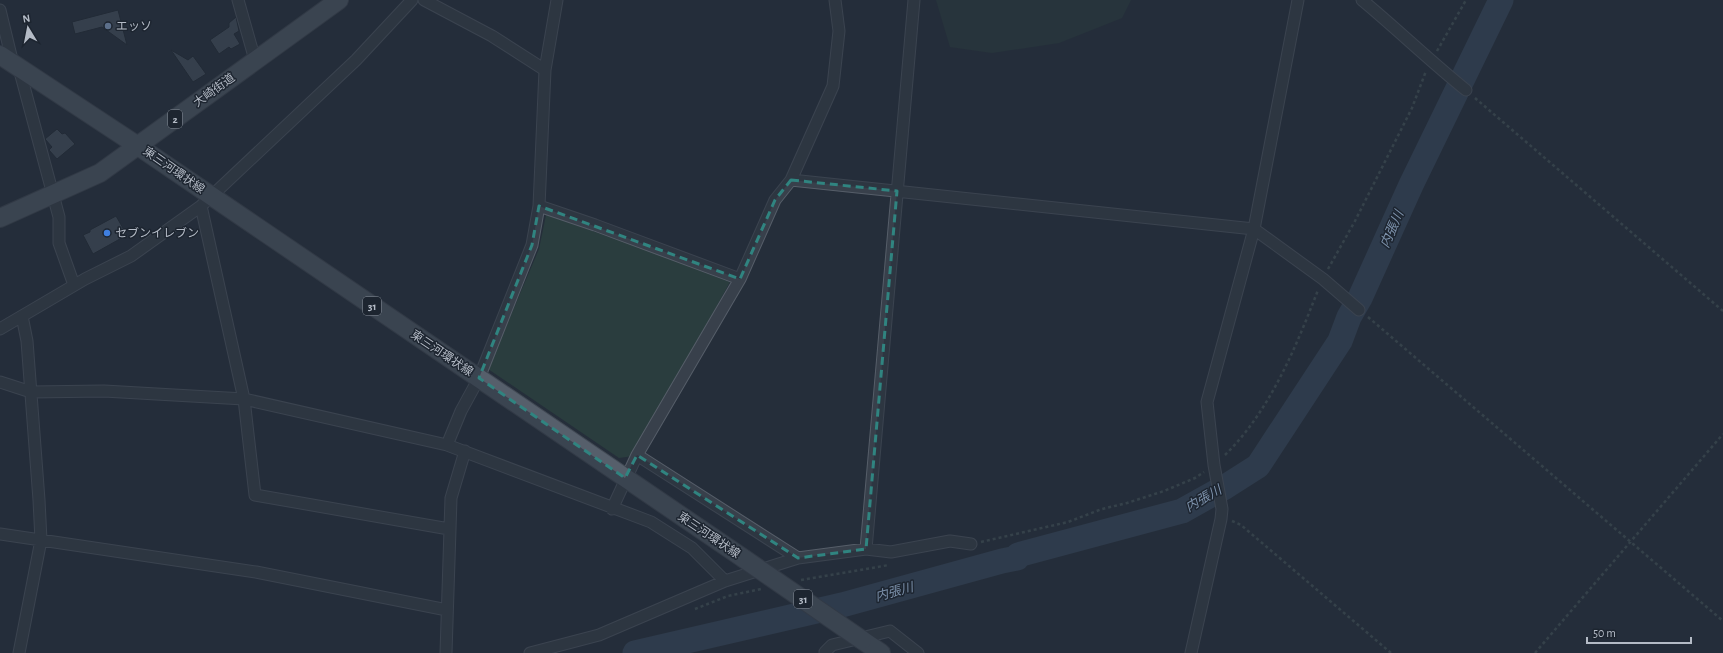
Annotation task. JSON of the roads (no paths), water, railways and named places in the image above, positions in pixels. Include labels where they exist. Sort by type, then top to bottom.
[{"type":"main road","name":"大崎街道","points":[[0,218],[100,173],[339,0]]},
{"type":"main road","name":"東三河環状線","points":[[10,62],[138,146],[206,201],[479,378],[881,653]]},
{"type":"street","points":[[238,0],[255,60]]},
{"type":"street","points":[[0,329],[74,285],[131,256],[206,201],[356,60],[412,0]]},
{"type":"street","points":[[424,0],[492,36],[545,70]]},
{"type":"street","points":[[447,445],[461,411],[479,378],[532,245],[539,206],[545,70],[557,0]]},
{"type":"street","points":[[612,508],[637,455],[740,279],[775,200],[791,180],[833,86],[839,31],[835,0]]},
{"type":"street","points":[[866,549],[914,0]]},
{"type":"street","points":[[1191,653],[1222,514],[1214,465],[1207,402],[1254,229],[1298,0]]},
{"type":"street","points":[[1362,0],[1398,30],[1431,62],[1466,90]]},
{"type":"street","points":[[0,10],[10,62],[59,218],[58,243],[74,285]]},
{"type":"street","points":[[791,180],[1254,229],[1323,279],[1359,310]]},
{"type":"street","points":[[206,201],[244,399],[255,495],[449,529]]},
{"type":"street","points":[[539,206],[595,225],[740,279]]},
{"type":"street","points":[[19,653],[41,540],[40,500],[27,341],[22,316]]},
{"type":"street","points":[[0,382],[31,392],[104,392],[244,399],[447,445],[651,522],[692,548],[725,581]]},
{"type":"street","points":[[446,653],[451,498],[465,451]]},
{"type":"street","points":[[637,455],[798,558]]},
{"type":"street","points":[[0,534],[256,572],[447,610]]},
{"type":"street","points":[[530,653],[599,635],[725,581],[798,558],[866,549],[891,552],[950,541],[971,544]]},
{"type":"street","points":[[826,653],[832,645],[890,631],[918,653]]},
{"type":"waterway","name":"内張川","points":[[635,653],[842,605],[1017,558],[1018,555],[1182,511],[1225,487],[1258,466],[1340,341],[1349,317],[1360,298],[1411,185],[1501,0]]},
{"type":"place","name":"エッソ","points":[[108,26]]},
{"type":"place","name":"セブンイレブン","points":[[107,233]]}]
